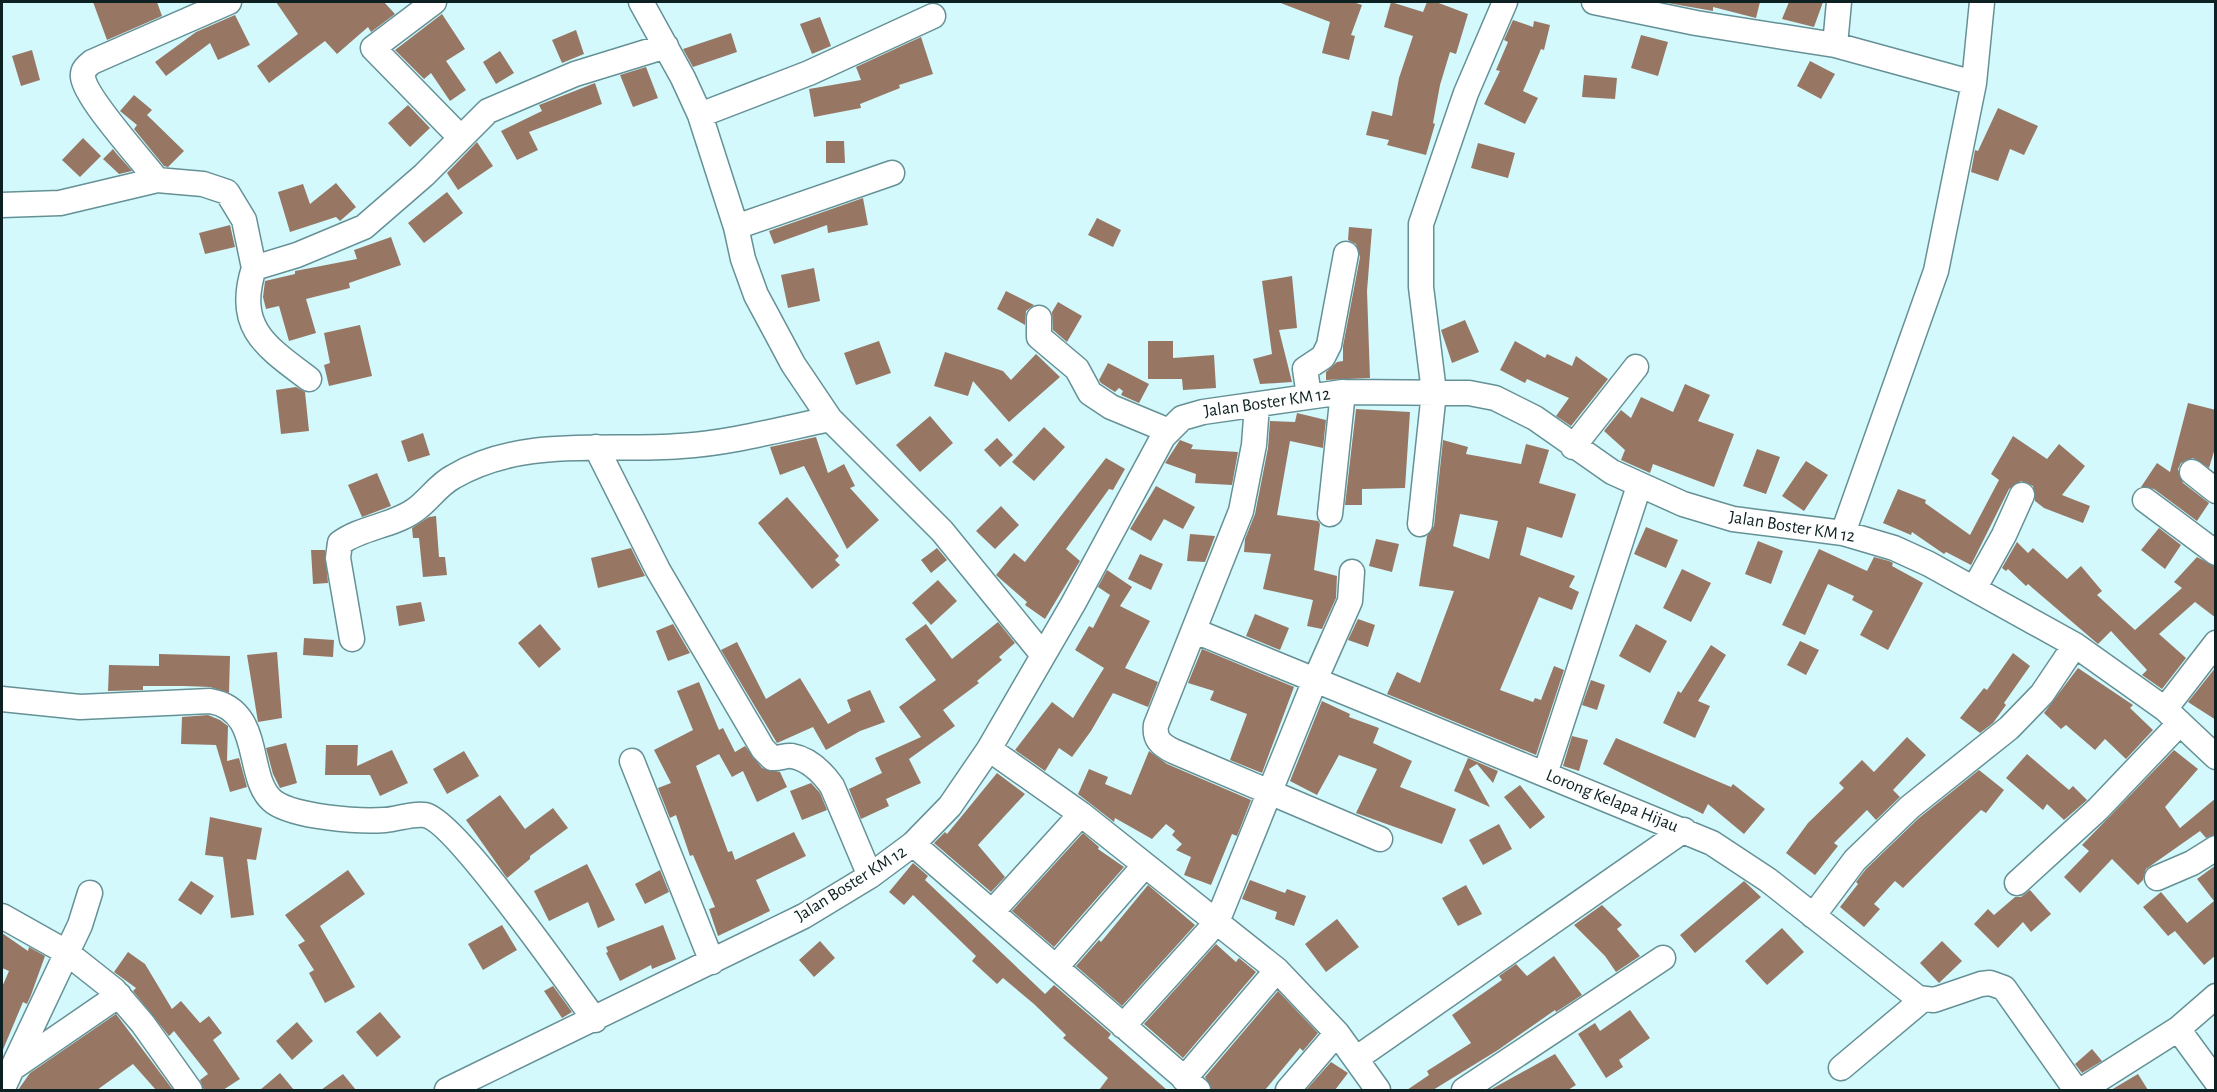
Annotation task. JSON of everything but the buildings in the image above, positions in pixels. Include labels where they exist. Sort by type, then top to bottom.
[{"type":"street","points":[[157,180],[98,106],[82,78],[84,69],[92,62],[229,2]]},
{"type":"street","points":[[434,2],[373,48],[461,138]]},
{"type":"street","points":[[641,2],[700,115],[736,227],[742,259],[756,295],[784,348],[830,419],[942,531],[1043,654]]},
{"type":"street","points":[[1594,2],[1696,23],[1835,45],[1974,83]]},
{"type":"street","points":[[1835,45],[1839,2]]},
{"type":"street","points":[[1843,533],[1936,271],[1974,83],[1982,2]]},
{"type":"street","points":[[1420,524],[1434,392],[1421,287],[1421,224],[1497,4]]},
{"type":"street","points":[[700,115],[809,72],[933,16]]},
{"type":"street","points":[[254,268],[297,255],[364,227],[488,111],[575,74],[666,46]]},
{"type":"street","points":[[736,227],[892,172]]},
{"type":"street","points":[[2,205],[60,203],[157,180],[203,184],[227,192],[244,220],[254,268],[247,290],[247,311],[252,324],[273,350],[309,379]]},
{"type":"street","points":[[1309,396],[1305,369],[1323,357],[1329,345],[1346,254]]},
{"type":"street","points":[[1039,318],[1039,337],[1077,369],[1090,393],[1111,407],[1169,431]]},
{"type":"street","points":[[1573,447],[1636,367]]},
{"type":"street","points":[[1330,514],[1343,392]]},
{"type":"street","name":"Jalan Boster KM 12","points":[[459,1088],[804,916],[870,876],[913,844],[950,806],[989,749],[1169,431],[1191,414],[1343,392],[1469,393],[1515,406],[1612,472],[1683,504],[1733,519],[1843,533],[1894,548],[2075,645],[2172,716],[2216,757]]},
{"type":"street","points":[[1257,405],[1254,445],[1241,511],[1156,725],[1156,737],[1160,743],[1173,751],[1380,838]]},
{"type":"street","points":[[352,639],[338,558],[340,543],[350,536],[379,527],[415,510],[450,478],[483,463],[558,447],[683,446],[830,419]]},
{"type":"street","points":[[596,447],[658,570],[763,749],[772,759],[789,756],[803,760],[825,777],[832,786],[870,876]]},
{"type":"street","points":[[2192,472],[2216,491]]},
{"type":"street","points":[[1545,774],[1639,486]]},
{"type":"street","points":[[1974,589],[2004,535],[2022,495]]},
{"type":"street","points":[[2145,500],[2216,553]]},
{"type":"street","points":[[1123,1026],[1217,922],[1315,680],[1350,601],[1352,572]]},
{"type":"street","name":"Lorong Kelapa Hijau","points":[[1195,631],[1684,830],[1736,858],[1922,1000]]},
{"type":"street","points":[[2017,883],[2098,808],[2172,716],[2216,643]]},
{"type":"street","points":[[1813,916],[1855,860],[1910,807],[2008,728],[2042,694],[2075,645]]},
{"type":"street","points":[[2,699],[80,707],[210,701],[226,705],[241,722],[254,752],[263,786],[268,796],[277,804],[336,819],[383,820],[423,815],[442,825],[521,918],[595,1020]]},
{"type":"street","points":[[989,749],[1081,814],[1277,970],[1337,1033],[1378,1090]]},
{"type":"street","points":[[632,761],[712,962]]},
{"type":"street","points":[[992,912],[1081,814]]},
{"type":"street","points":[[1357,1058],[1684,830]]},
{"type":"street","points":[[913,844],[1191,1085],[1277,970]]},
{"type":"street","points":[[2157,878],[2192,863],[2216,848]]},
{"type":"street","points":[[1056,967],[1145,865]]},
{"type":"street","points":[[7,1079],[66,952],[90,892]]},
{"type":"street","points":[[2,916],[66,952],[119,995],[190,1090]]},
{"type":"street","points":[[1464,1090],[1663,958]]},
{"type":"street","points":[[1841,1068],[1922,1000],[1941,999],[1981,984],[1990,983],[2004,988],[2076,1090]]},
{"type":"street","points":[[7,1079],[119,995]]},
{"type":"street","points":[[2082,1090],[2178,1029],[2216,996]]},
{"type":"street","points":[[2178,1029],[2216,1080]]},
{"type":"street","points":[[1288,1090],[1337,1033]]}]
